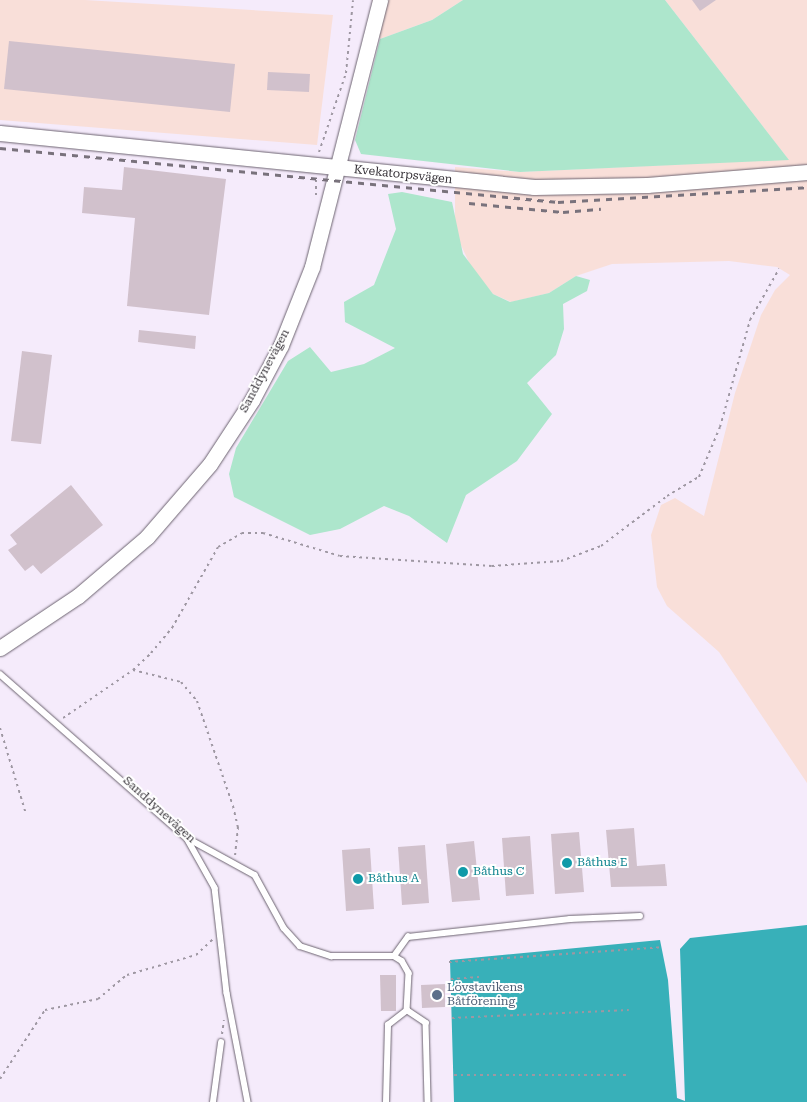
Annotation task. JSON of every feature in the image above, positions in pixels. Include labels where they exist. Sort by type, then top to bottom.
[{"type":"street","name":"Sanddynevägen","points":[[0,648],[118,563],[210,464],[284,338],[312,267],[380,0]]},
{"type":"street","name":"Kvekatorpsvägen","points":[[0,133],[338,168],[565,187],[807,172]]},
{"type":"lane","name":"Sanddynevägen","points":[[0,674],[55,724],[110,766],[187,838],[255,874],[284,928],[300,946],[331,956],[394,956]]},
{"type":"lane","points":[[187,838],[215,888],[223,932],[232,1018],[248,1102]]},
{"type":"lane","points":[[386,1102],[388,1025],[407,1010],[410,973],[394,956],[408,937],[570,919],[640,916]]},
{"type":"lane","points":[[407,1010],[426,1023],[428,1102]]},
{"type":"lane","points":[[213,1102],[222,1043]]},
{"type":"path","points":[[55,724],[133,670],[172,628],[218,547],[242,532],[263,533],[340,556],[492,566],[561,561],[601,546],[667,496],[682,491],[699,477],[709,461],[750,320],[779,269]]},
{"type":"path","points":[[133,670],[181,682],[197,701],[238,828],[232,861]]},
{"type":"path","points":[[0,728],[25,811]]},
{"type":"path","points":[[0,1079],[45,1010],[98,999],[127,975],[196,955],[223,932]]},
{"type":"path","points":[[449,962],[661,946]]},
{"type":"path","points":[[451,979],[482,977]]},
{"type":"path","points":[[452,1018],[629,1010]]},
{"type":"path","points":[[222,1043],[223,1020],[232,1018]]},
{"type":"path","points":[[454,1074],[630,1075]]},
{"type":"shaded area","points":[[0,0],[85,0],[333,15],[317,145],[0,120]]},
{"type":"shaded area","points":[[372,0],[463,0],[432,20],[380,39]]},
{"type":"shaded area","points":[[665,0],[807,0],[807,783],[719,652],[667,606],[657,587],[651,535],[661,505],[675,498],[704,516],[735,393],[761,315],[775,290],[790,275],[777,267],[729,261],[612,264],[576,276],[549,293],[511,302],[493,294],[472,269],[455,232],[455,167],[520,172],[788,159]]},
{"type":"green space","points":[[463,0],[665,0],[789,160],[520,172],[361,154],[355,140],[380,39],[432,20]]},
{"type":"green space","points":[[402,192],[452,202],[463,254],[493,294],[510,302],[549,293],[576,276],[590,280],[587,291],[563,304],[564,329],[556,355],[527,383],[552,414],[517,461],[466,495],[447,543],[409,516],[384,506],[340,529],[310,535],[234,497],[229,474],[236,448],[288,361],[310,347],[331,372],[364,364],[395,348],[345,322],[344,302],[374,285],[396,229],[388,194]]},
{"type":"water","points":[[807,925],[807,1102],[454,1102],[450,960],[660,940],[668,980],[677,1098],[685,1101],[680,949],[690,938]]},
{"type":"building","points":[[692,0],[716,0],[700,11]]},
{"type":"building","points":[[9,41],[235,64],[230,112],[4,89]]},
{"type":"building","points":[[268,72],[310,74],[309,92],[267,90]]},
{"type":"building","points":[[124,167],[226,179],[209,315],[127,306],[135,218],[82,213],[84,187],[122,190]]},
{"type":"building","points":[[139,330],[196,336],[195,349],[138,342]]},
{"type":"building","points":[[22,351],[52,355],[41,444],[11,441]]},
{"type":"building","points":[[71,485],[103,525],[41,574],[33,565],[25,571],[8,550],[17,544],[10,535]]},
{"type":"building","points":[[634,828],[637,866],[665,864],[667,886],[611,887],[606,830]]},
{"type":"building","name":"Båthus E","points":[[579,832],[584,892],[555,894],[551,834]]},
{"type":"building","points":[[530,836],[534,894],[506,896],[502,838]]},
{"type":"building","name":"Båthus C","points":[[474,841],[480,900],[452,902],[446,844]]},
{"type":"building","points":[[425,845],[429,903],[402,905],[398,847]]},
{"type":"building","name":"Båthus A","points":[[370,848],[374,909],[346,911],[342,850]]},
{"type":"building","points":[[380,975],[396,975],[396,1011],[381,1011]]},
{"type":"building","points":[[445,984],[445,1007],[422,1008],[421,985]]},
{"type":"railway","points":[[0,148],[558,202],[807,187]]},
{"type":"railway","points":[[469,203],[563,212],[601,209]]},
{"type":"place","name":"Båthus E","points":[[567,863]]},
{"type":"place","name":"Båthus C","points":[[463,872]]},
{"type":"place","name":"Båthus A","points":[[358,879]]},
{"type":"place","name":"Lövstavikens Båtförening","points":[[437,995]]}]
